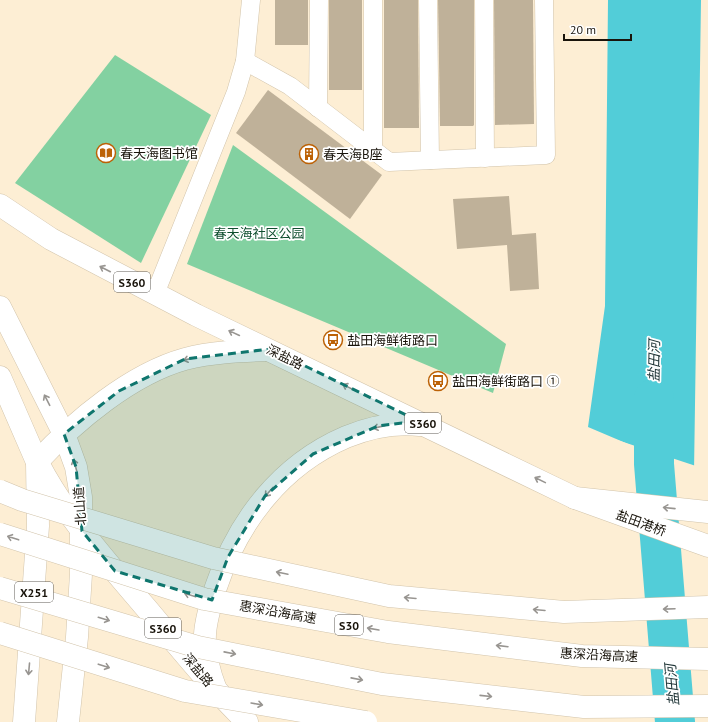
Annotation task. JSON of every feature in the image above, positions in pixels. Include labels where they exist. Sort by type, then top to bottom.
[{"type":"main road","name":"深盐路","points":[[0,205],[51,240],[155,294],[575,498]]},
{"type":"main road","name":"北山道","points":[[0,307],[64,434],[76,467],[81,498],[82,531],[79,614],[68,722]]},
{"type":"main road","points":[[37,462],[64,434],[104,401],[153,373],[185,359],[219,353],[270,349]]},
{"type":"main road","name":"X251","points":[[0,377],[37,462],[38,526],[24,722]]},
{"type":"main road","points":[[216,690],[205,654],[205,633],[210,607],[228,557],[242,530],[265,496],[279,481],[313,454],[354,434],[378,426],[402,423],[431,427]]},
{"type":"main road","name":"深盐路","points":[[37,462],[49,484],[82,531],[216,690],[247,722]]},
{"type":"main road","points":[[0,491],[22,500],[213,558],[389,596],[564,612],[708,607]]},
{"type":"main road","points":[[575,498],[708,512]]},
{"type":"main road","name":"盐田港桥","points":[[575,498],[708,546]]},
{"type":"main road","name":"惠深沿海高速","points":[[0,534],[204,599],[373,629],[582,656],[708,659]]},
{"type":"main road","points":[[0,588],[198,647],[382,684],[584,707],[708,706]]},
{"type":"main road","points":[[0,633],[185,692],[366,722]]},
{"type":"street","points":[[155,294],[236,92],[245,61],[251,0]]},
{"type":"street","points":[[318,108],[319,0]]},
{"type":"street","points":[[373,0],[373,150]]},
{"type":"street","points":[[428,0],[430,160]]},
{"type":"street","points":[[484,0],[485,158]]},
{"type":"street","points":[[245,61],[290,86],[389,162],[546,155],[544,0]]},
{"type":"highlighted area","points":[[270,349],[431,427],[402,423],[378,426],[313,454],[265,496],[228,557],[212,600],[115,571],[82,531],[76,467],[64,434],[119,391],[185,359]]},
{"type":"green space","points":[[115,55],[211,115],[141,263],[15,183]]},
{"type":"green space","name":"春天海社区公园","points":[[233,145],[506,344],[493,393],[187,264]]},
{"type":"water","points":[[608,0],[701,0],[694,472],[588,427],[605,306]]},
{"type":"pier","points":[[602,435],[696,466],[696,473],[693,474]]},
{"type":"building","points":[[275,0],[308,0],[308,45],[275,45]]},
{"type":"building","points":[[329,0],[362,0],[362,90],[329,90]]},
{"type":"building","points":[[384,0],[418,0],[419,128],[384,128]]},
{"type":"building","points":[[438,0],[474,0],[473,126],[440,126]]},
{"type":"building","points":[[494,0],[533,0],[534,124],[495,125]]},
{"type":"building","name":"春天海B座","points":[[268,90],[382,175],[350,219],[236,133]]},
{"type":"building","points":[[509,196],[512,235],[536,233],[539,289],[510,291],[507,245],[457,249],[453,199]]},
{"type":"waterway","name":"盐田河","points":[[654,399],[654,464],[675,722]]},
{"type":"place","name":"春天海图书馆","points":[[106,153]]},
{"type":"place","name":"春天海B座","points":[[309,154]]},
{"type":"place","name":"盐田海鲜街路口","points":[[333,340]]},
{"type":"place","name":"盐田海鲜街路口 ①","points":[[438,381]]}]
